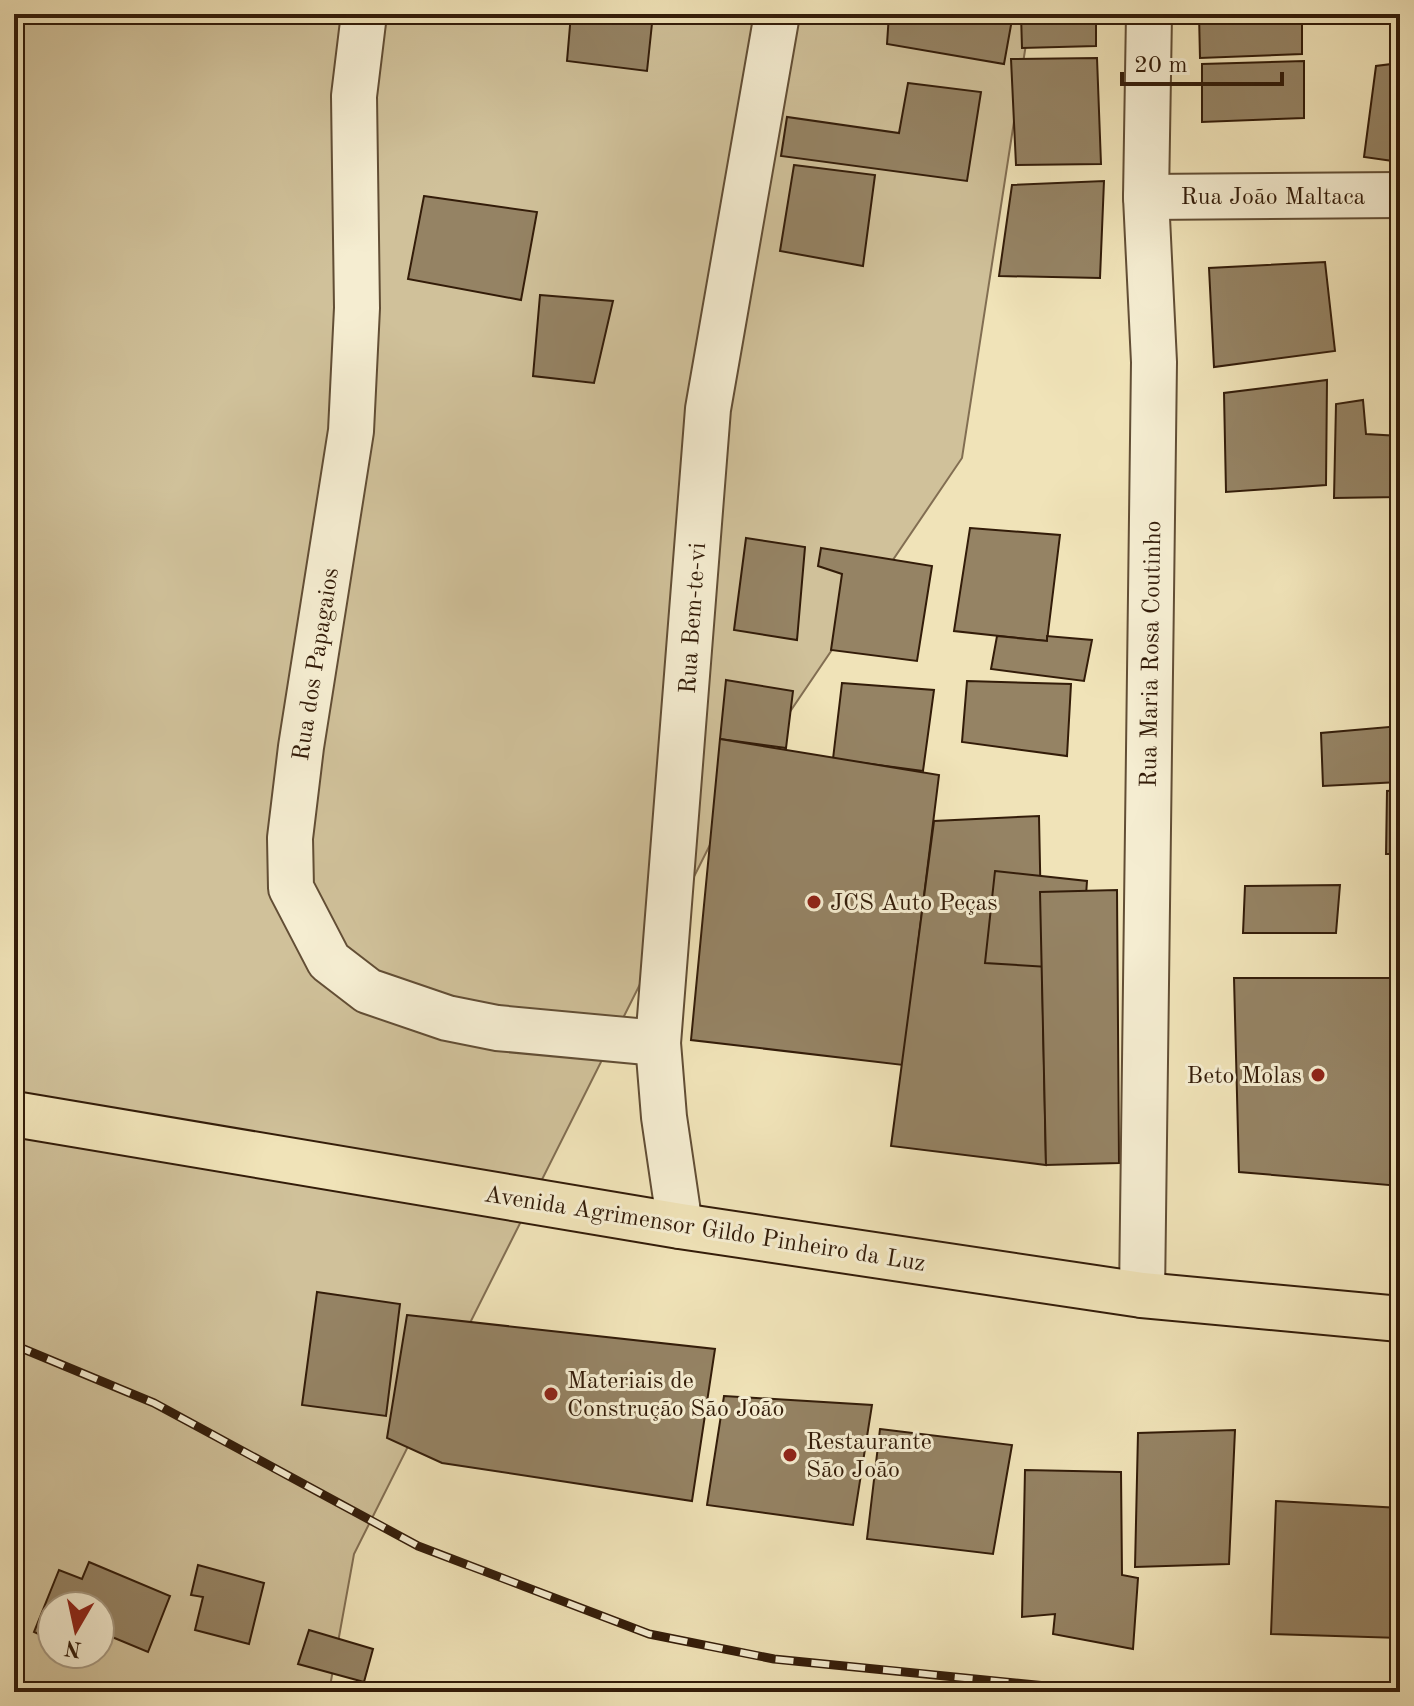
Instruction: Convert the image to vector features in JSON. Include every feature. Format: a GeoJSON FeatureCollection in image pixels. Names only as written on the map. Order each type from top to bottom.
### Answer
{"type":"FeatureCollection","features":[{"type":"Feature","properties":{"kind":"main road","name":"Avenida Agrimensor Gildo Pinheiro da Luz"},"geometry":{"type":"LineString","coordinates":[[14,1114],[680,1226],[1142,1295],[1400,1319]]}},
{"type":"Feature","properties":{"kind":"street","name":"Rua dos Papagaios"},"geometry":{"type":"LineString","coordinates":[[364,14],[354,96],[357,308],[351,431],[301,747],[290,838],[291,888],[329,961],[368,991],[447,1018],[497,1028],[658,1043]]}},
{"type":"Feature","properties":{"kind":"street","name":"Rua Bem-te-vi"},"geometry":{"type":"LineString","coordinates":[[680,1226],[664,1117],[658,1043],[708,409],[777,14]]}},
{"type":"Feature","properties":{"kind":"street","name":"Rua Maria Rosa Coutinho"},"geometry":{"type":"LineString","coordinates":[[1142,1295],[1154,362],[1146,197],[1149,14]]}},
{"type":"Feature","properties":{"kind":"street","name":"Rua João Maltaca"},"geometry":{"type":"LineString","coordinates":[[1146,197],[1400,195]]}},
{"type":"Feature","properties":{"kind":"shaded area"},"geometry":{"type":"Polygon","coordinates":[[[14,14],[1029,14],[962,458],[739,787],[354,1554],[329,1692],[14,1692],[14,14]]]}},
{"type":"Feature","properties":{"kind":"building"},"geometry":{"type":"Polygon","coordinates":[[[442,14],[535,14],[534,24],[442,14]]]}},
{"type":"Feature","properties":{"kind":"building"},"geometry":{"type":"Polygon","coordinates":[[[571,14],[653,14],[647,71],[567,61],[571,14]]]}},
{"type":"Feature","properties":{"kind":"building"},"geometry":{"type":"Polygon","coordinates":[[[889,14],[1013,14],[1004,64],[887,44],[889,14]]]}},
{"type":"Feature","properties":{"kind":"building"},"geometry":{"type":"Polygon","coordinates":[[[1021,14],[1096,14],[1096,46],[1022,48],[1021,14]]]}},
{"type":"Feature","properties":{"kind":"building"},"geometry":{"type":"Polygon","coordinates":[[[1199,14],[1302,14],[1302,54],[1200,58],[1199,14]]]}},
{"type":"Feature","properties":{"kind":"building"},"geometry":{"type":"Polygon","coordinates":[[[1319,14],[1400,14],[1400,17],[1319,19],[1319,14]]]}},
{"type":"Feature","properties":{"kind":"building"},"geometry":{"type":"Polygon","coordinates":[[[1097,58],[1101,164],[1016,165],[1011,59],[1097,58]]]}},
{"type":"Feature","properties":{"kind":"building"},"geometry":{"type":"Polygon","coordinates":[[[1304,61],[1304,118],[1202,122],[1202,64],[1304,61]]]}},
{"type":"Feature","properties":{"kind":"building"},"geometry":{"type":"Polygon","coordinates":[[[1400,63],[1400,162],[1364,157],[1376,66],[1400,63]]]}},
{"type":"Feature","properties":{"kind":"building"},"geometry":{"type":"Polygon","coordinates":[[[908,83],[981,92],[967,181],[781,156],[787,117],[899,133],[908,83]]]}},
{"type":"Feature","properties":{"kind":"building"},"geometry":{"type":"Polygon","coordinates":[[[794,165],[875,175],[863,266],[780,251],[794,165]]]}},
{"type":"Feature","properties":{"kind":"building"},"geometry":{"type":"Polygon","coordinates":[[[1104,181],[1100,278],[999,276],[1012,185],[1104,181]]]}},
{"type":"Feature","properties":{"kind":"building"},"geometry":{"type":"Polygon","coordinates":[[[424,196],[537,212],[521,300],[408,279],[424,196]]]}},
{"type":"Feature","properties":{"kind":"building"},"geometry":{"type":"Polygon","coordinates":[[[1325,262],[1335,351],[1214,367],[1209,268],[1325,262]]]}},
{"type":"Feature","properties":{"kind":"building"},"geometry":{"type":"Polygon","coordinates":[[[540,295],[613,301],[594,383],[533,376],[540,295]]]}},
{"type":"Feature","properties":{"kind":"building"},"geometry":{"type":"Polygon","coordinates":[[[1327,380],[1326,485],[1226,492],[1224,393],[1327,380]]]}},
{"type":"Feature","properties":{"kind":"building"},"geometry":{"type":"Polygon","coordinates":[[[1363,400],[1366,434],[1400,436],[1400,497],[1334,498],[1336,404],[1363,400]]]}},
{"type":"Feature","properties":{"kind":"building"},"geometry":{"type":"Polygon","coordinates":[[[970,528],[1060,535],[1047,641],[954,631],[970,528]]]}},
{"type":"Feature","properties":{"kind":"building"},"geometry":{"type":"Polygon","coordinates":[[[746,538],[805,547],[797,640],[734,630],[746,538]]]}},
{"type":"Feature","properties":{"kind":"building"},"geometry":{"type":"Polygon","coordinates":[[[821,548],[932,566],[917,661],[831,650],[842,574],[818,566],[821,548]]]}},
{"type":"Feature","properties":{"kind":"building"},"geometry":{"type":"Polygon","coordinates":[[[1400,614],[1400,689],[1397,689],[1400,614]]]}},
{"type":"Feature","properties":{"kind":"building"},"geometry":{"type":"Polygon","coordinates":[[[997,636],[1047,641],[1047,636],[1092,640],[1084,681],[991,669],[997,636]]]}},
{"type":"Feature","properties":{"kind":"building"},"geometry":{"type":"Polygon","coordinates":[[[726,680],[793,691],[786,748],[720,739],[726,680]]]}},
{"type":"Feature","properties":{"kind":"building"},"geometry":{"type":"Polygon","coordinates":[[[967,681],[1071,684],[1067,756],[962,742],[967,681]]]}},
{"type":"Feature","properties":{"kind":"building"},"geometry":{"type":"Polygon","coordinates":[[[842,683],[934,690],[923,771],[833,759],[842,683]]]}},
{"type":"Feature","properties":{"kind":"building"},"geometry":{"type":"Polygon","coordinates":[[[1400,726],[1399,782],[1323,786],[1321,733],[1400,726]]]}},
{"type":"Feature","properties":{"kind":"building","name":"JCS Auto Peças"},"geometry":{"type":"Polygon","coordinates":[[[720,739],[939,775],[903,1065],[691,1040],[720,739]]]}},
{"type":"Feature","properties":{"kind":"building"},"geometry":{"type":"Polygon","coordinates":[[[1400,790],[1400,854],[1386,854],[1387,791],[1400,790]]]}},
{"type":"Feature","properties":{"kind":"building"},"geometry":{"type":"Polygon","coordinates":[[[1039,816],[1046,1165],[891,1146],[934,821],[1039,816]]]}},
{"type":"Feature","properties":{"kind":"building"},"geometry":{"type":"Polygon","coordinates":[[[995,871],[1087,881],[1081,969],[985,963],[995,871]]]}},
{"type":"Feature","properties":{"kind":"building"},"geometry":{"type":"Polygon","coordinates":[[[1340,885],[1336,933],[1243,933],[1245,886],[1340,885]]]}},
{"type":"Feature","properties":{"kind":"building"},"geometry":{"type":"Polygon","coordinates":[[[1117,890],[1119,1163],[1046,1165],[1040,892],[1117,890]]]}},
{"type":"Feature","properties":{"kind":"building","name":"Beto Molas"},"geometry":{"type":"Polygon","coordinates":[[[1234,978],[1400,978],[1400,1186],[1239,1172],[1234,978]]]}},
{"type":"Feature","properties":{"kind":"building"},"geometry":{"type":"Polygon","coordinates":[[[317,1292],[400,1304],[386,1416],[302,1405],[317,1292]]]}},
{"type":"Feature","properties":{"kind":"building","name":"Materiais de Construção São João"},"geometry":{"type":"Polygon","coordinates":[[[407,1315],[715,1349],[692,1501],[442,1463],[387,1438],[407,1315]]]}},
{"type":"Feature","properties":{"kind":"building","name":"Restaurante São João"},"geometry":{"type":"Polygon","coordinates":[[[724,1396],[872,1405],[853,1525],[707,1505],[724,1396]]]}},
{"type":"Feature","properties":{"kind":"building"},"geometry":{"type":"Polygon","coordinates":[[[880,1429],[1012,1445],[993,1554],[867,1539],[880,1429]]]}},
{"type":"Feature","properties":{"kind":"building"},"geometry":{"type":"Polygon","coordinates":[[[1235,1430],[1229,1564],[1135,1567],[1138,1433],[1235,1430]]]}},
{"type":"Feature","properties":{"kind":"building"},"geometry":{"type":"Polygon","coordinates":[[[1025,1470],[1121,1472],[1122,1575],[1138,1578],[1133,1649],[1053,1634],[1055,1614],[1022,1617],[1025,1470]]]}},
{"type":"Feature","properties":{"kind":"building"},"geometry":{"type":"Polygon","coordinates":[[[1276,1501],[1400,1508],[1400,1638],[1271,1634],[1276,1501]]]}},
{"type":"Feature","properties":{"kind":"building"},"geometry":{"type":"Polygon","coordinates":[[[89,1562],[170,1596],[148,1652],[116,1639],[116,1590],[51,1590],[59,1570],[82,1579],[89,1562]]]}},
{"type":"Feature","properties":{"kind":"building"},"geometry":{"type":"Polygon","coordinates":[[[198,1565],[264,1583],[249,1644],[195,1630],[203,1597],[191,1595],[198,1565]]]}},
{"type":"Feature","properties":{"kind":"building"},"geometry":{"type":"Polygon","coordinates":[[[309,1630],[373,1649],[364,1682],[298,1664],[309,1630]]]}},
{"type":"Feature","properties":{"kind":"railway"},"geometry":{"type":"LineString","coordinates":[[14,1345],[154,1403],[418,1546],[649,1634],[774,1659],[1107,1692]]}},
{"type":"Feature","properties":{"kind":"place","name":"JCS Auto Peças"},"geometry":{"type":"Point","coordinates":[814,902]}},
{"type":"Feature","properties":{"kind":"place","name":"Beto Molas"},"geometry":{"type":"Point","coordinates":[1318,1075]}},
{"type":"Feature","properties":{"kind":"place","name":"Materiais de Construção São João"},"geometry":{"type":"Point","coordinates":[551,1394]}},
{"type":"Feature","properties":{"kind":"place","name":"Restaurante São João"},"geometry":{"type":"Point","coordinates":[790,1455]}}]}
